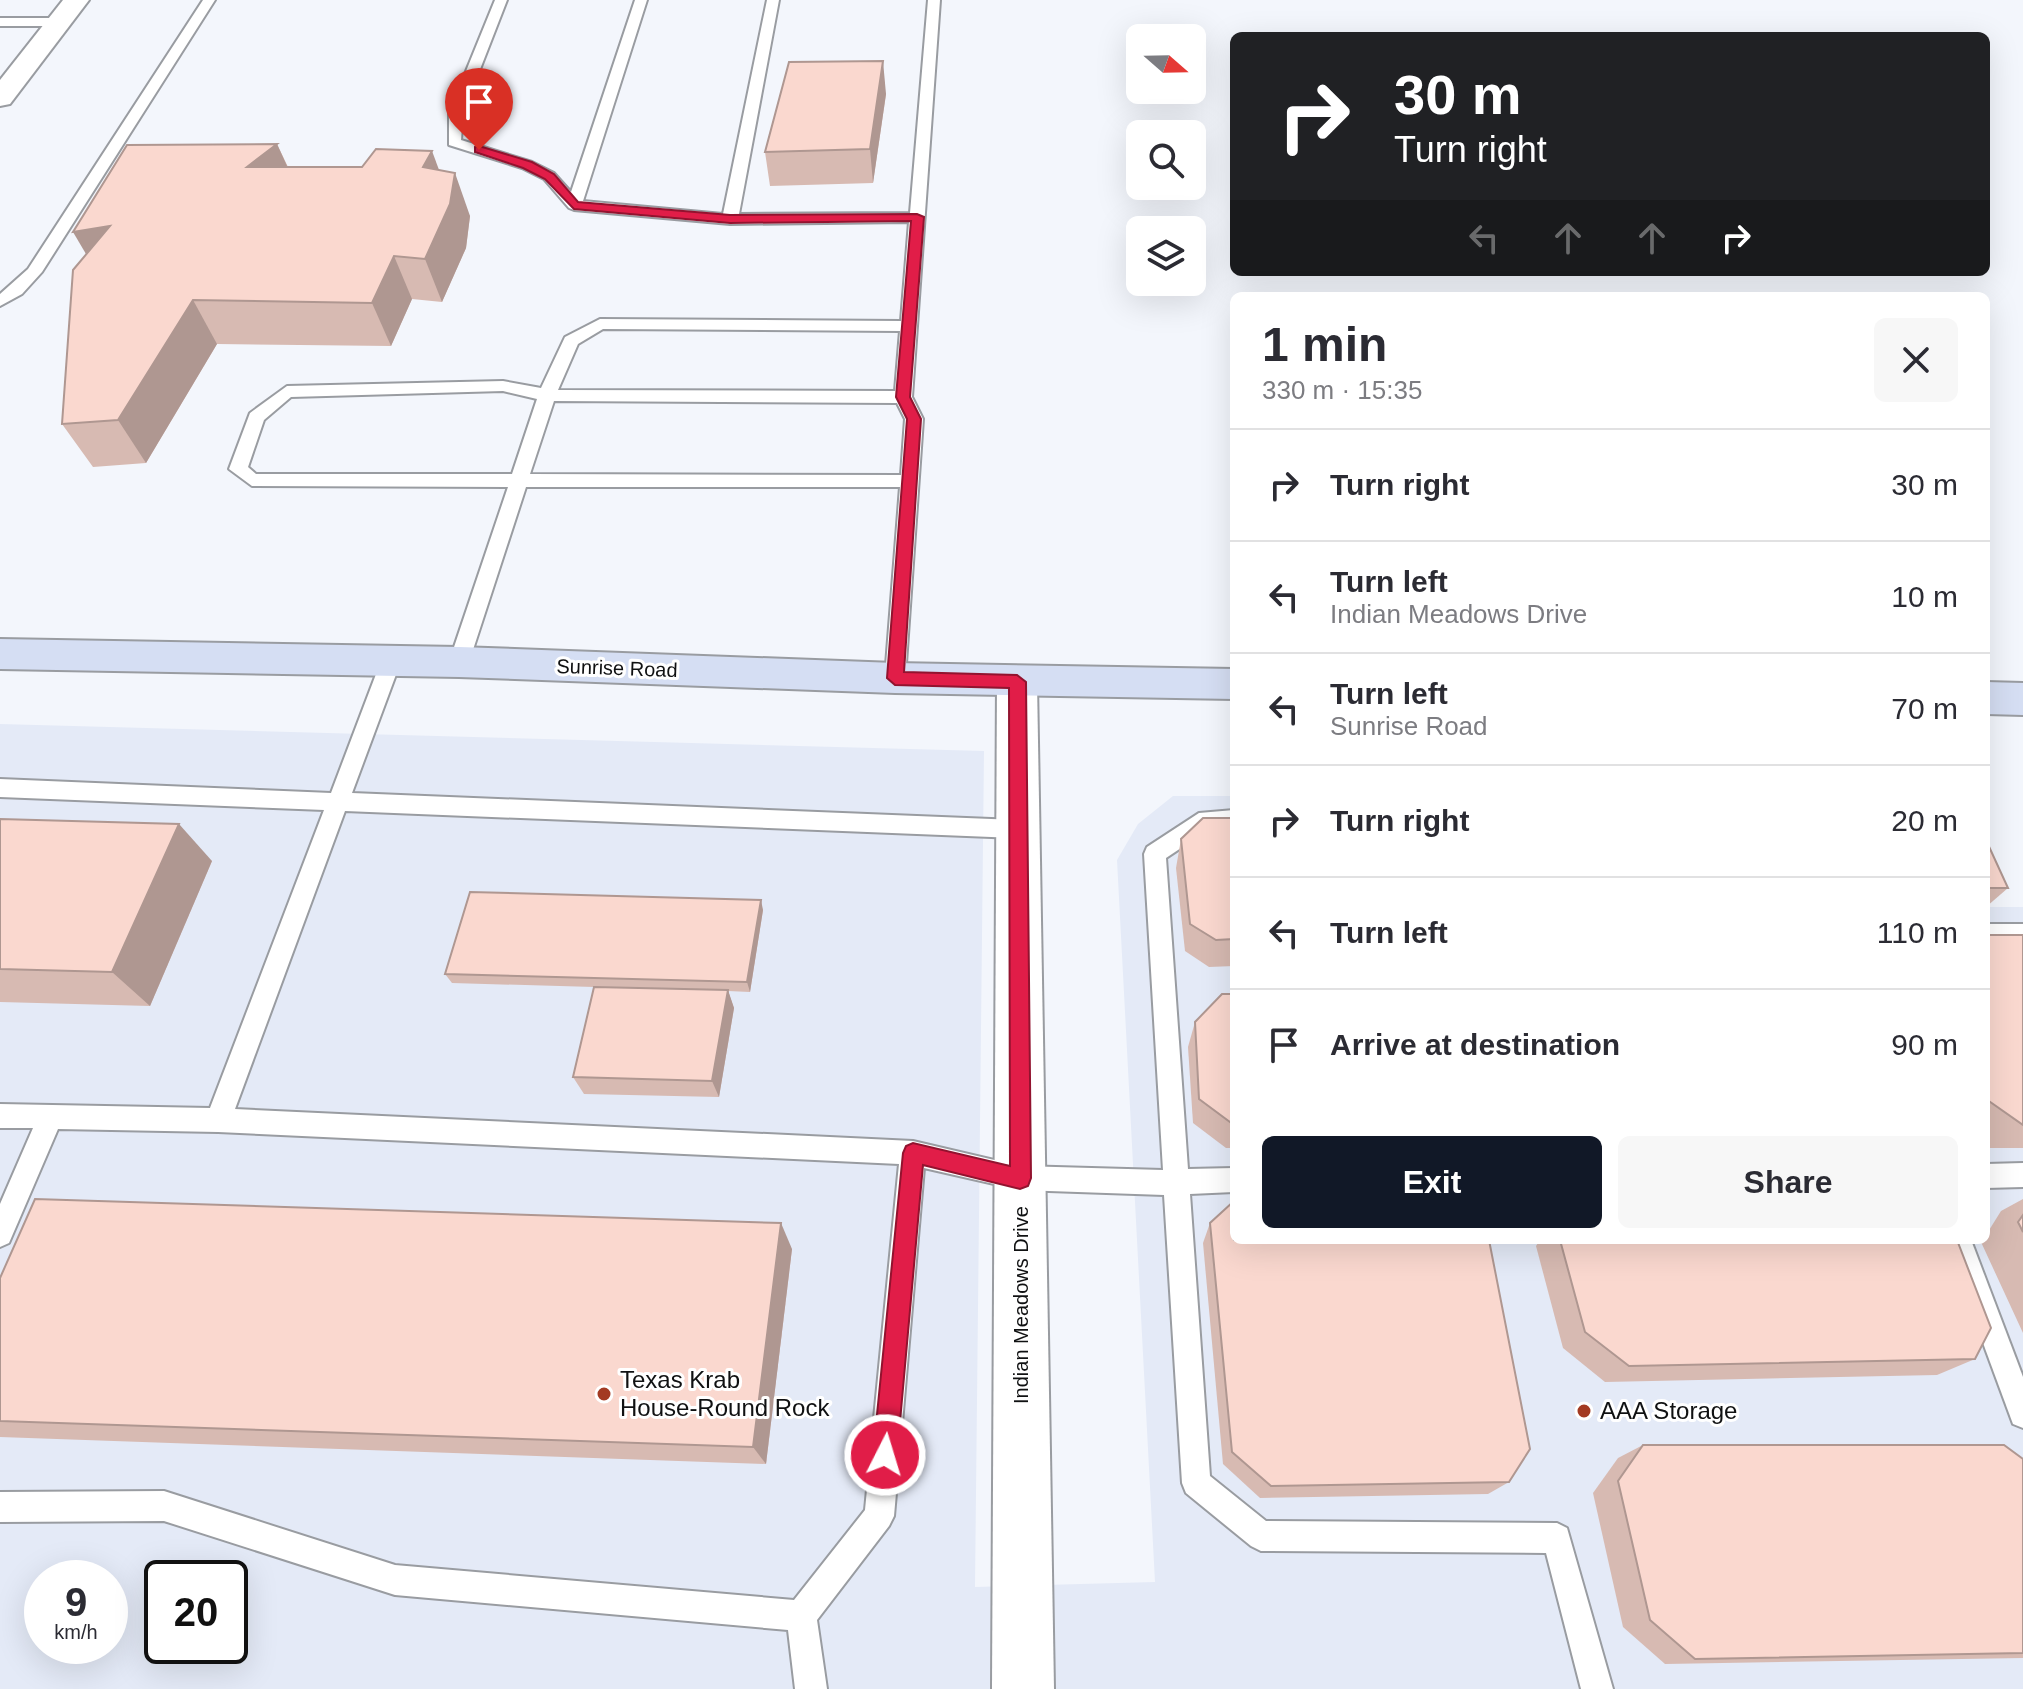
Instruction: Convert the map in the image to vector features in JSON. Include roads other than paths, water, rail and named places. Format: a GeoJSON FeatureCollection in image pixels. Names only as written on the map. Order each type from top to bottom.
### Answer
{"type":"FeatureCollection","features":[{"type":"Feature","properties":{"kind":"main road","name":"Sunrise Road"},"geometry":{"type":"LineString","coordinates":[[0,654],[459,662],[1017,682],[1230,684]]}},
{"type":"Feature","properties":{"kind":"main road"},"geometry":{"type":"LineString","coordinates":[[1990,698],[2023,699]]}},
{"type":"Feature","properties":{"kind":"street"},"geometry":{"type":"LineString","coordinates":[[0,98],[76,0]]}},
{"type":"Feature","properties":{"kind":"street","name":"Indian Meadows Drive"},"geometry":{"type":"LineString","coordinates":[[1017,682],[1023,1689]]}},
{"type":"Feature","properties":{"kind":"lane"},"geometry":{"type":"LineString","coordinates":[[0,301],[16,291],[34,272],[209,0]]}},
{"type":"Feature","properties":{"kind":"lane"},"geometry":{"type":"LineString","coordinates":[[501,0],[456,113],[454,142],[527,165],[549,176],[574,205],[730,219],[917,217]]}},
{"type":"Feature","properties":{"kind":"lane"},"geometry":{"type":"LineString","coordinates":[[574,205],[641,0]]}},
{"type":"Feature","properties":{"kind":"lane"},"geometry":{"type":"LineString","coordinates":[[730,219],[773,0]]}},
{"type":"Feature","properties":{"kind":"lane"},"geometry":{"type":"LineString","coordinates":[[895,678],[914,419],[903,397],[934,0]]}},
{"type":"Feature","properties":{"kind":"lane"},"geometry":{"type":"LineString","coordinates":[[0,22],[59,22]]}},
{"type":"Feature","properties":{"kind":"lane"},"geometry":{"type":"LineString","coordinates":[[459,662],[547,395],[571,341],[600,324],[909,326]]}},
{"type":"Feature","properties":{"kind":"lane"},"geometry":{"type":"LineString","coordinates":[[903,397],[547,395],[503,386],[287,392],[256,417],[238,469],[252,480],[911,481]]}},
{"type":"Feature","properties":{"kind":"lane"},"geometry":{"type":"LineString","coordinates":[[218,1120],[391,661]]}},
{"type":"Feature","properties":{"kind":"lane"},"geometry":{"type":"LineString","coordinates":[[0,788],[1016,829]]}},
{"type":"Feature","properties":{"kind":"lane"},"geometry":{"type":"LineString","coordinates":[[1230,819],[1207,819],[1155,854],[1196,1483],[1261,1536],[1557,1538],[1597,1689]]}},
{"type":"Feature","properties":{"kind":"lane"},"geometry":{"type":"LineString","coordinates":[[1990,934],[2023,934]]}},
{"type":"Feature","properties":{"kind":"lane"},"geometry":{"type":"LineString","coordinates":[[0,1116],[218,1120],[913,1153],[1020,1178],[1230,1180]]}},
{"type":"Feature","properties":{"kind":"lane"},"geometry":{"type":"LineString","coordinates":[[0,1234],[51,1117]]}},
{"type":"Feature","properties":{"kind":"lane"},"geometry":{"type":"LineString","coordinates":[[811,1689],[801,1616],[879,1516],[913,1153]]}},
{"type":"Feature","properties":{"kind":"lane"},"geometry":{"type":"LineString","coordinates":[[1990,1176],[2023,1175]]}},
{"type":"Feature","properties":{"kind":"lane"},"geometry":{"type":"LineString","coordinates":[[1959,1244],[2023,1414]]}},
{"type":"Feature","properties":{"kind":"lane"},"geometry":{"type":"LineString","coordinates":[[0,1507],[164,1506],[395,1580],[801,1616]]}},
{"type":"Feature","properties":{"kind":"place","name":"Texas Krab House-Round Rock"},"geometry":{"type":"Point","coordinates":[604,1394]}},
{"type":"Feature","properties":{"kind":"place","name":"AAA Storage"},"geometry":{"type":"Point","coordinates":[1584,1411]}}]}
